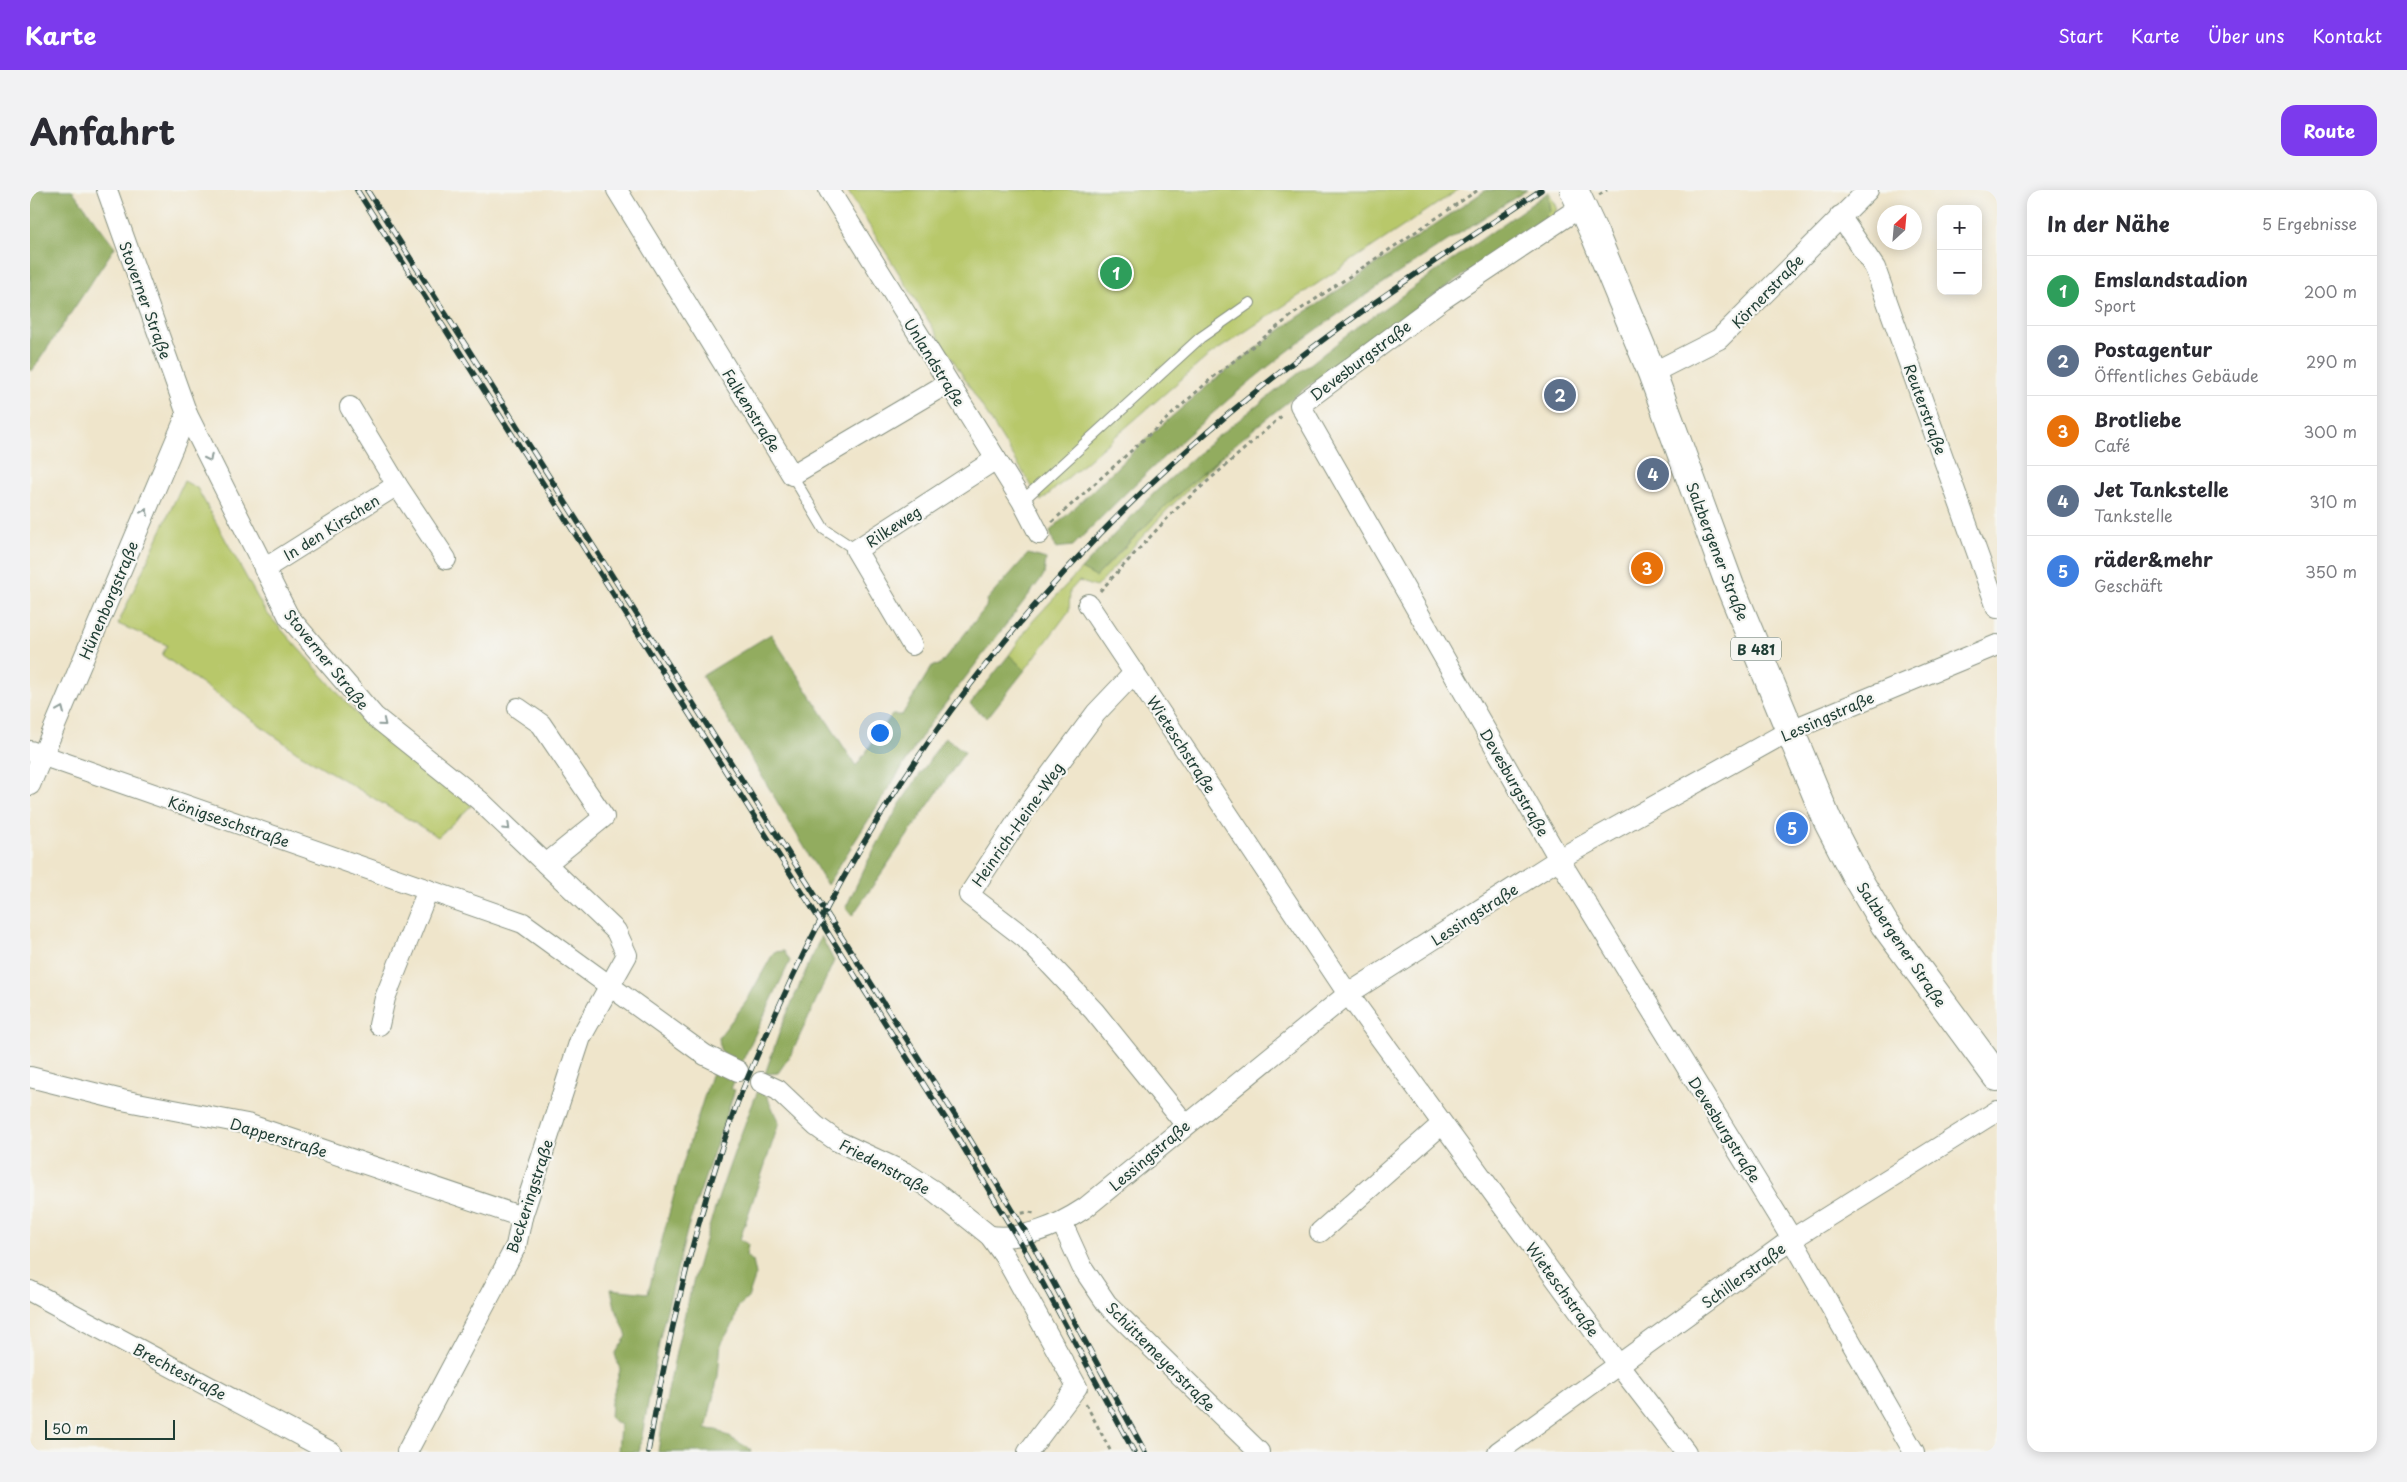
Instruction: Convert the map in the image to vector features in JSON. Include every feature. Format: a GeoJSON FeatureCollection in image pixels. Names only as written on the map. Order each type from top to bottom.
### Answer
{"type":"FeatureCollection","features":[{"type":"Feature","properties":{"kind":"main road","name":"Salzbergener Straße"},"geometry":{"type":"LineString","coordinates":[[1578,198],[1652,373],[1727,577],[1828,822],[1885,926],[1997,1077]]}},
{"type":"Feature","properties":{"kind":"street","name":"Stoverner Straße"},"geometry":{"type":"LineString","coordinates":[[106,190],[187,414],[289,617],[374,716],[479,800],[616,931],[627,955],[610,987]]}},
{"type":"Feature","properties":{"kind":"street","name":"Falkenstraße"},"geometry":{"type":"LineString","coordinates":[[617,190],[792,475]]}},
{"type":"Feature","properties":{"kind":"street","name":"Unlandstraße"},"geometry":{"type":"LineString","coordinates":[[829,190],[1022,501],[1039,534]]}},
{"type":"Feature","properties":{"kind":"street","name":"Körnerstraße"},"geometry":{"type":"LineString","coordinates":[[1652,373],[1720,339],[1840,216],[1868,190]]}},
{"type":"Feature","properties":{"kind":"street","name":"Devesburgstraße"},"geometry":{"type":"LineString","coordinates":[[1578,198],[1300,405],[1559,859],[1792,1239],[1914,1452]]}},
{"type":"Feature","properties":{"kind":"street","name":"Reuterstraße"},"geometry":{"type":"LineString","coordinates":[[1840,216],[1875,268],[1997,608]]}},
{"type":"Feature","properties":{"kind":"street"},"geometry":{"type":"LineString","coordinates":[[792,475],[948,383]]}},
{"type":"Feature","properties":{"kind":"street"},"geometry":{"type":"LineString","coordinates":[[350,407],[397,485],[446,560]]}},
{"type":"Feature","properties":{"kind":"street","name":"Hünenborgstraße"},"geometry":{"type":"LineString","coordinates":[[30,785],[36,753],[187,414]]}},
{"type":"Feature","properties":{"kind":"street","name":"Rilkeweg"},"geometry":{"type":"LineString","coordinates":[[912,645],[856,550],[996,459]]}},
{"type":"Feature","properties":{"kind":"street","name":"In den Kirschen"},"geometry":{"type":"LineString","coordinates":[[264,568],[397,485]]}},
{"type":"Feature","properties":{"kind":"street","name":"Wieteschstraße"},"geometry":{"type":"LineString","coordinates":[[1088,604],[1348,994],[1618,1364],[1686,1452]]}},
{"type":"Feature","properties":{"kind":"street","name":"Lessingstraße"},"geometry":{"type":"LineString","coordinates":[[990,1236],[1017,1236],[1062,1223],[1085,1208],[1348,994],[1559,859],[1789,731],[1997,645]]}},
{"type":"Feature","properties":{"kind":"street","name":"Heinrich-Heine-Weg"},"geometry":{"type":"LineString","coordinates":[[1135,672],[1090,720],[1030,802],[969,895],[1025,938],[1094,1010],[1186,1125]]}},
{"type":"Feature","properties":{"kind":"street"},"geometry":{"type":"LineString","coordinates":[[518,708],[541,724],[604,817],[546,864]]}},
{"type":"Feature","properties":{"kind":"street","name":"Königseschstraße"},"geometry":{"type":"LineString","coordinates":[[36,753],[522,923],[610,987]]}},
{"type":"Feature","properties":{"kind":"street"},"geometry":{"type":"LineString","coordinates":[[379,1025],[385,998],[428,890]]}},
{"type":"Feature","properties":{"kind":"street"},"geometry":{"type":"LineString","coordinates":[[610,987],[705,1055],[738,1071]]}},
{"type":"Feature","properties":{"kind":"street","name":"Beckeringstraße"},"geometry":{"type":"LineString","coordinates":[[407,1452],[516,1246],[522,1217],[581,1037],[610,987]]}},
{"type":"Feature","properties":{"kind":"street","name":"Dapperstraße"},"geometry":{"type":"LineString","coordinates":[[30,1077],[122,1100],[246,1124],[522,1217]]}},
{"type":"Feature","properties":{"kind":"street","name":"Friedenstraße"},"geometry":{"type":"LineString","coordinates":[[761,1082],[778,1090],[816,1126],[837,1141],[906,1173],[934,1191],[990,1236],[1005,1257],[1077,1387]]}},
{"type":"Feature","properties":{"kind":"street","name":"Schillerstraße"},"geometry":{"type":"LineString","coordinates":[[1498,1452],[1792,1239],[1997,1111]]}},
{"type":"Feature","properties":{"kind":"street"},"geometry":{"type":"LineString","coordinates":[[1320,1232],[1442,1124]]}},
{"type":"Feature","properties":{"kind":"street","name":"Schüttemeyerstraße"},"geometry":{"type":"LineString","coordinates":[[1062,1223],[1082,1267],[1107,1304],[1259,1452]]}},
{"type":"Feature","properties":{"kind":"street","name":"Brechtestraße"},"geometry":{"type":"LineString","coordinates":[[30,1291],[331,1452]]}},
{"type":"Feature","properties":{"kind":"street"},"geometry":{"type":"LineString","coordinates":[[1028,1452],[1077,1387]]}},
{"type":"Feature","properties":{"kind":"lane"},"geometry":{"type":"LineString","coordinates":[[1022,501],[1200,338],[1250,303]]}},
{"type":"Feature","properties":{"kind":"lane"},"geometry":{"type":"LineString","coordinates":[[792,475],[824,529],[856,550]]}},
{"type":"Feature","properties":{"kind":"path"},"geometry":{"type":"LineString","coordinates":[[1039,534],[1110,468],[1242,355],[1295,313],[1478,190]]}},
{"type":"Feature","properties":{"kind":"path"},"geometry":{"type":"LineString","coordinates":[[1088,604],[1175,510],[1285,413],[1300,405]]}},
{"type":"Feature","properties":{"kind":"path"},"geometry":{"type":"LineString","coordinates":[[1077,1387],[1111,1452]]}},
{"type":"Feature","properties":{"kind":"green space"},"geometry":{"type":"Polygon","coordinates":[[[30,190],[72,190],[115,247],[32,371],[30,369],[30,190]]]}},
{"type":"Feature","properties":{"kind":"green space"},"geometry":{"type":"Polygon","coordinates":[[[847,190],[1458,190],[1207,357],[1041,501],[847,190]]]}},
{"type":"Feature","properties":{"kind":"green space"},"geometry":{"type":"Polygon","coordinates":[[[1486,190],[1527,190],[1387,280],[1286,353],[1183,439],[1116,502],[1073,546],[1055,548],[1050,531],[1155,431],[1212,382],[1291,322],[1486,190]]]}},
{"type":"Feature","properties":{"kind":"green space"},"geometry":{"type":"Polygon","coordinates":[[[1549,192],[1557,209],[1554,215],[1545,221],[1546,215],[1550,211],[1547,193],[1549,192]]]}},
{"type":"Feature","properties":{"kind":"green space"},"geometry":{"type":"Polygon","coordinates":[[[1547,193],[1550,211],[1546,215],[1545,221],[1367,342],[1309,385],[1198,476],[1146,525],[1096,577],[1081,569],[1153,494],[1212,441],[1359,326],[1547,193]]]}},
{"type":"Feature","properties":{"kind":"green space"},"geometry":{"type":"Polygon","coordinates":[[[1231,448],[1167,510],[1096,587],[1079,581],[1070,591],[1069,611],[1025,670],[1009,655],[1032,622],[1081,569],[1096,577],[1165,506],[1231,448]]]}},
{"type":"Feature","properties":{"kind":"green space"},"geometry":{"type":"Polygon","coordinates":[[[184,481],[197,488],[265,611],[363,721],[472,805],[438,837],[297,752],[162,655],[167,645],[118,624],[184,481]]]}},
{"type":"Feature","properties":{"kind":"green space"},"geometry":{"type":"Polygon","coordinates":[[[1028,554],[1046,559],[1044,575],[929,725],[827,885],[702,676],[771,634],[856,766],[892,715],[902,715],[932,666],[940,665],[986,607],[987,600],[1028,554]]]}},
{"type":"Feature","properties":{"kind":"green space"},"geometry":{"type":"Polygon","coordinates":[[[1009,655],[1025,670],[987,718],[970,704],[1009,655]]]}},
{"type":"Feature","properties":{"kind":"green space"},"geometry":{"type":"Polygon","coordinates":[[[945,737],[965,752],[852,916],[846,907],[868,861],[900,804],[945,737]]]}},
{"type":"Feature","properties":{"kind":"green space"},"geometry":{"type":"Polygon","coordinates":[[[821,936],[834,961],[792,1053],[778,1073],[765,1074],[782,1025],[821,936]]]}},
{"type":"Feature","properties":{"kind":"green space"},"geometry":{"type":"Polygon","coordinates":[[[784,951],[790,961],[741,1064],[726,1057],[720,1049],[719,1037],[746,1002],[774,952],[784,951]]]}},
{"type":"Feature","properties":{"kind":"green space"},"geometry":{"type":"Polygon","coordinates":[[[718,1070],[736,1077],[731,1089],[735,1090],[688,1227],[661,1333],[639,1452],[618,1452],[620,1425],[610,1418],[611,1402],[620,1370],[615,1354],[627,1336],[615,1307],[611,1289],[648,1293],[679,1176],[711,1075],[718,1070]]]}},
{"type":"Feature","properties":{"kind":"green space"},"geometry":{"type":"Polygon","coordinates":[[[759,1088],[767,1096],[779,1123],[740,1239],[748,1244],[746,1256],[753,1261],[756,1275],[748,1298],[738,1307],[734,1323],[721,1343],[718,1376],[706,1429],[717,1430],[752,1450],[751,1452],[658,1452],[675,1359],[697,1267],[726,1177],[759,1088]]]}},
{"type":"Feature","properties":{"kind":"railway"},"geometry":{"type":"LineString","coordinates":[[357,190],[956,1135],[1027,1254],[1134,1452]]}},
{"type":"Feature","properties":{"kind":"railway"},"geometry":{"type":"LineString","coordinates":[[367,190],[965,1131],[1027,1234],[1145,1452]]}},
{"type":"Feature","properties":{"kind":"railway"},"geometry":{"type":"LineString","coordinates":[[648,1452],[664,1365],[695,1236],[707,1193],[744,1085],[814,934],[856,857],[901,782],[951,711],[1004,642],[1061,576],[1121,512],[1185,452],[1269,381],[1313,347],[1403,282],[1541,190]]}},
{"type":"Feature","properties":{"kind":"place","name":"Emslandstadion"},"geometry":{"type":"Point","coordinates":[1116,273]}},
{"type":"Feature","properties":{"kind":"place","name":"Postagentur"},"geometry":{"type":"Point","coordinates":[1560,395]}},
{"type":"Feature","properties":{"kind":"place","name":"Jet Tankstelle"},"geometry":{"type":"Point","coordinates":[1653,474]}},
{"type":"Feature","properties":{"kind":"place","name":"Brotliebe"},"geometry":{"type":"Point","coordinates":[1647,568]}},
{"type":"Feature","properties":{"kind":"place","name":"räder&mehr"},"geometry":{"type":"Point","coordinates":[1792,828]}}]}
